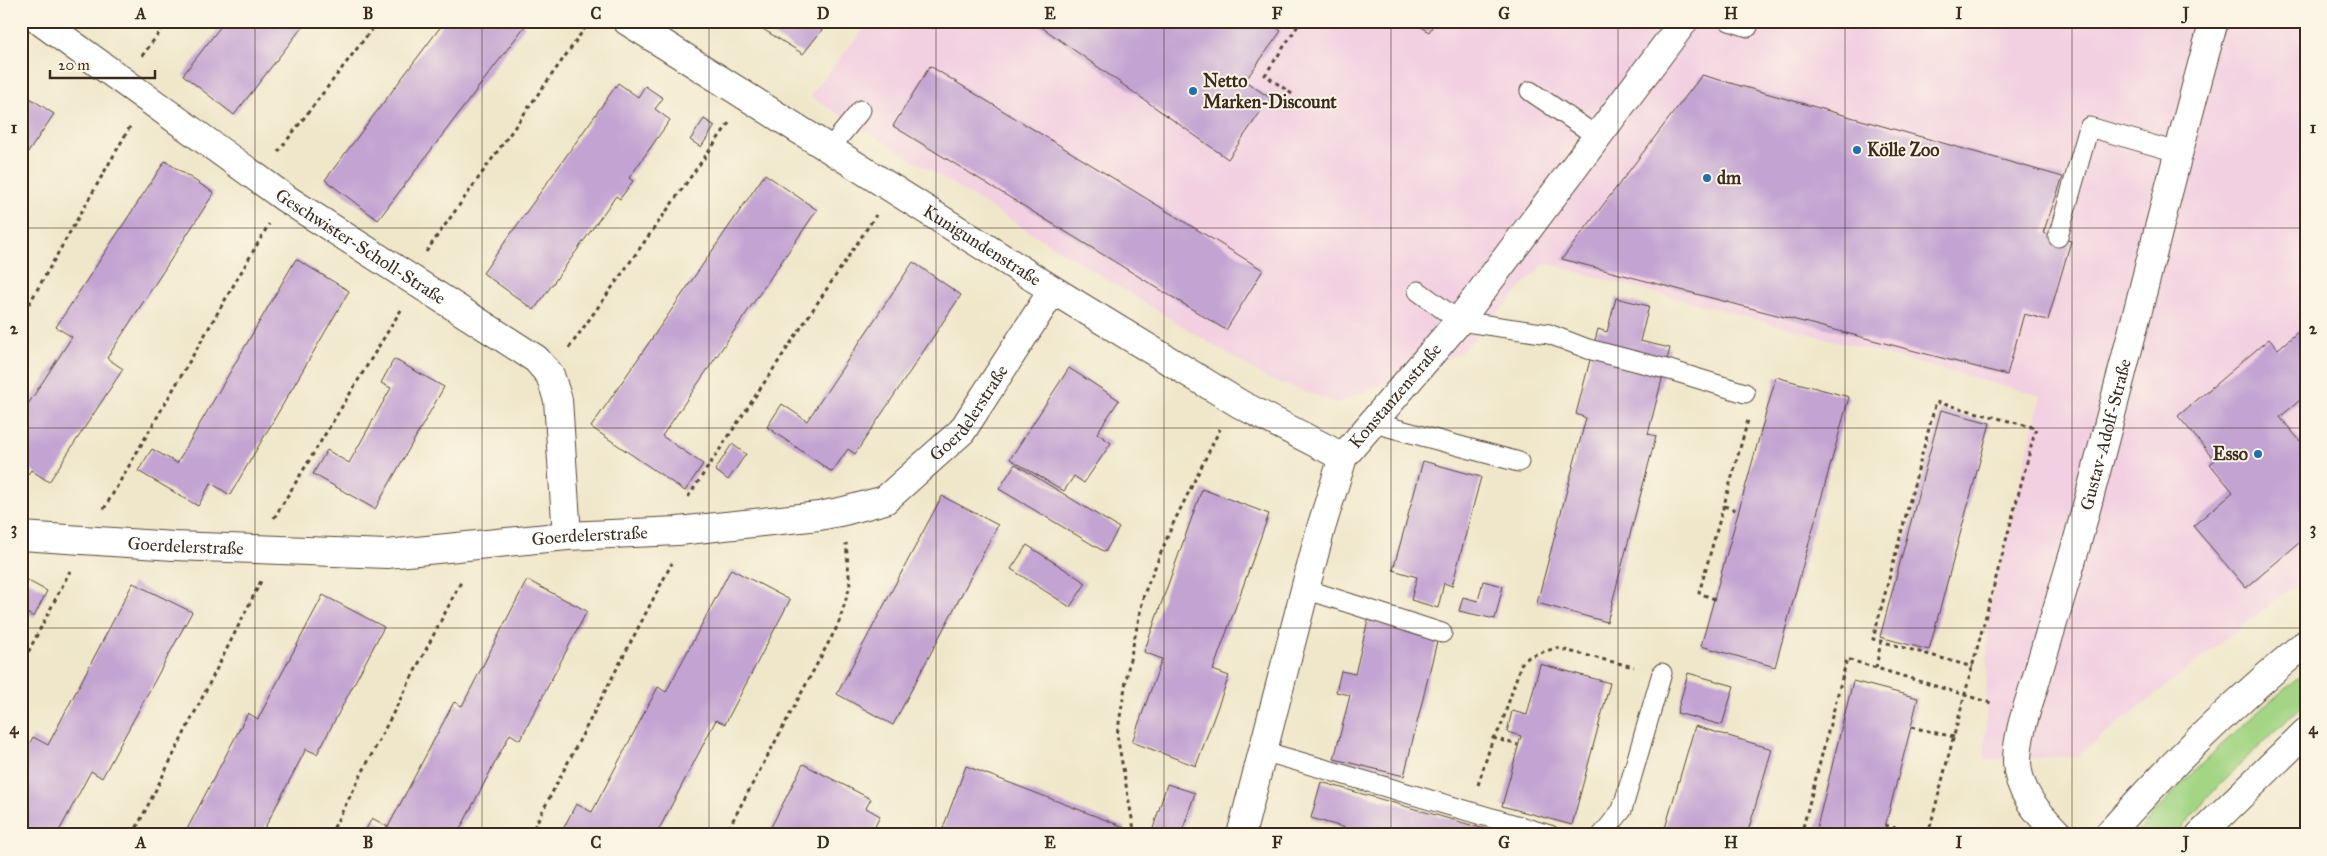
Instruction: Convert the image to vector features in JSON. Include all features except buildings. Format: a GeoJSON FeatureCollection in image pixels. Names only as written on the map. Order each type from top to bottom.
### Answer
{"type":"FeatureCollection","features":[{"type":"Feature","properties":{"kind":"street","name":"Geschwister-Scholl-Straße"},"geometry":{"type":"LineString","coordinates":[[40,21],[146,100],[285,198],[536,359],[550,375],[558,400],[567,536]]}},
{"type":"Feature","properties":{"kind":"street","name":"Kunigundenstraße"},"geometry":{"type":"LineString","coordinates":[[627,21],[1053,290],[1234,400],[1343,457]]}},
{"type":"Feature","properties":{"kind":"street","name":"Konstanzenstraße"},"geometry":{"type":"LineString","coordinates":[[1241,835],[1321,528],[1343,457],[1460,320],[1684,21]]}},
{"type":"Feature","properties":{"kind":"street","name":"Gustav-Adolf-Straße"},"geometry":{"type":"LineString","coordinates":[[2058,835],[2028,799],[2018,778],[2018,746],[2078,537],[2153,254],[2177,152],[2214,21]]}},
{"type":"Feature","properties":{"kind":"street","name":"Goerdelerstraße"},"geometry":{"type":"LineString","coordinates":[[21,536],[387,554],[567,536],[678,531],[820,516],[844,511],[885,500],[962,431],[1053,290]]}},
{"type":"Feature","properties":{"kind":"street"},"geometry":{"type":"LineString","coordinates":[[2108,835],[2217,721],[2306,643]]}},
{"type":"Feature","properties":{"kind":"street"},"geometry":{"type":"LineString","coordinates":[[2200,835],[2306,732]]}},
{"type":"Feature","properties":{"kind":"lane"},"geometry":{"type":"LineString","coordinates":[[1729,21],[1748,27]]}},
{"type":"Feature","properties":{"kind":"lane"},"geometry":{"type":"LineString","coordinates":[[1530,91],[1598,137]]}},
{"type":"Feature","properties":{"kind":"lane"},"geometry":{"type":"LineString","coordinates":[[830,148],[861,110]]}},
{"type":"Feature","properties":{"kind":"lane"},"geometry":{"type":"LineString","coordinates":[[2058,237],[2088,127],[2177,152]]}},
{"type":"Feature","properties":{"kind":"lane"},"geometry":{"type":"LineString","coordinates":[[1418,291],[1460,320],[1549,334],[1588,348],[1745,393]]}},
{"type":"Feature","properties":{"kind":"lane"},"geometry":{"type":"LineString","coordinates":[[1374,423],[1519,462]]}},
{"type":"Feature","properties":{"kind":"lane"},"geometry":{"type":"LineString","coordinates":[[1306,589],[1442,633]]}},
{"type":"Feature","properties":{"kind":"lane"},"geometry":{"type":"LineString","coordinates":[[1602,835],[1622,810],[1662,673]]}},
{"type":"Feature","properties":{"kind":"lane"},"geometry":{"type":"LineString","coordinates":[[1263,751],[1550,835]]}},
{"type":"Feature","properties":{"kind":"path"},"geometry":{"type":"LineString","coordinates":[[123,82],[168,21]]}},
{"type":"Feature","properties":{"kind":"path"},"geometry":{"type":"LineString","coordinates":[[258,179],[378,21]]}},
{"type":"Feature","properties":{"kind":"path"},"geometry":{"type":"LineString","coordinates":[[133,835],[276,550],[273,520],[413,280],[590,21]]}},
{"type":"Feature","properties":{"kind":"path"},"geometry":{"type":"LineString","coordinates":[[1292,94],[1265,75],[1301,21]]}},
{"type":"Feature","properties":{"kind":"path"},"geometry":{"type":"LineString","coordinates":[[550,375],[748,96]]}},
{"type":"Feature","properties":{"kind":"path"},"geometry":{"type":"LineString","coordinates":[[21,318],[146,100]]}},
{"type":"Feature","properties":{"kind":"path"},"geometry":{"type":"LineString","coordinates":[[530,835],[674,560],[682,504],[894,188]]}},
{"type":"Feature","properties":{"kind":"path"},"geometry":{"type":"LineString","coordinates":[[21,666],[86,540],[285,198]]}},
{"type":"Feature","properties":{"kind":"path"},"geometry":{"type":"LineString","coordinates":[[1715,598],[1699,593],[1750,413],[1745,393]]}},
{"type":"Feature","properties":{"kind":"path"},"geometry":{"type":"LineString","coordinates":[[1135,835],[1117,735],[1128,669],[1144,594],[1172,526],[1234,400]]}},
{"type":"Feature","properties":{"kind":"path"},"geometry":{"type":"LineString","coordinates":[[1928,835],[1966,694],[2036,428],[1936,402],[1873,638],[1973,667]]}},
{"type":"Feature","properties":{"kind":"path"},"geometry":{"type":"LineString","coordinates":[[1724,506],[1739,511]]}},
{"type":"Feature","properties":{"kind":"path"},"geometry":{"type":"LineString","coordinates":[[726,835],[838,625],[850,586],[844,511]]}},
{"type":"Feature","properties":{"kind":"path"},"geometry":{"type":"LineString","coordinates":[[330,835],[479,545]]}},
{"type":"Feature","properties":{"kind":"path"},"geometry":{"type":"LineString","coordinates":[[1876,668],[1881,641]]}},
{"type":"Feature","properties":{"kind":"path"},"geometry":{"type":"LineString","coordinates":[[1470,811],[1492,738],[1500,729],[1521,664],[1530,656],[1556,648],[1662,673]]}},
{"type":"Feature","properties":{"kind":"path"},"geometry":{"type":"LineString","coordinates":[[1801,835],[1847,659],[1966,694],[2026,715]]}},
{"type":"Feature","properties":{"kind":"path"},"geometry":{"type":"LineString","coordinates":[[1911,727],[1954,737]]}},
{"type":"Feature","properties":{"kind":"path"},"geometry":{"type":"LineString","coordinates":[[1492,738],[1518,746]]}},
{"type":"Feature","properties":{"kind":"path"},"geometry":{"type":"LineString","coordinates":[[1885,825],[1919,835]]}},
{"type":"Feature","properties":{"kind":"shaded area"},"geometry":{"type":"Polygon","coordinates":[[[870,21],[2306,21],[2306,576],[2077,756],[1985,760],[1988,616],[2041,396],[1545,263],[1460,353],[1337,403],[1268,379],[810,96],[870,21]]]}},
{"type":"Feature","properties":{"kind":"green space"},"geometry":{"type":"Polygon","coordinates":[[[2306,672],[2306,702],[2221,783],[2175,835],[2135,835],[2217,749],[2306,672]]]}},
{"type":"Feature","properties":{"kind":"place","name":"Netto Marken-Discount"},"geometry":{"type":"Point","coordinates":[1193,91]}},
{"type":"Feature","properties":{"kind":"place","name":"Kölle Zoo"},"geometry":{"type":"Point","coordinates":[1857,150]}},
{"type":"Feature","properties":{"kind":"place","name":"dm"},"geometry":{"type":"Point","coordinates":[1707,178]}},
{"type":"Feature","properties":{"kind":"place","name":"Esso"},"geometry":{"type":"Point","coordinates":[2258,454]}}]}
